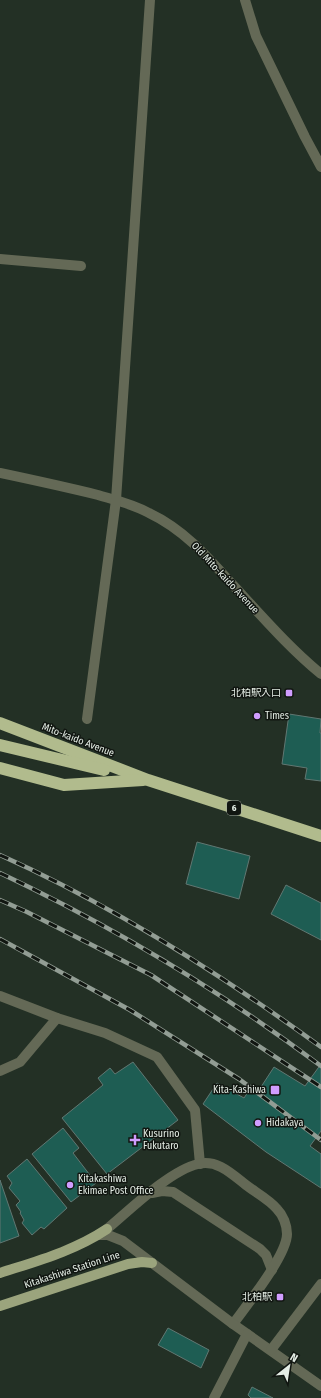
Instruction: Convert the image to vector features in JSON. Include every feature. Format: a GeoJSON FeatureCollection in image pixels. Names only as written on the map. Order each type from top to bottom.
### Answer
{"type":"FeatureCollection","features":[{"type":"Feature","properties":{"kind":"highway","name":"Mito-kaido Avenue"},"geometry":{"type":"LineString","coordinates":[[0,723],[148,780],[321,836]]}},
{"type":"Feature","properties":{"kind":"highway","name":"Mito-kaido Avenue"},"geometry":{"type":"LineString","coordinates":[[0,745],[148,780]]}},
{"type":"Feature","properties":{"kind":"highway"},"geometry":{"type":"LineString","coordinates":[[0,768],[64,785],[148,780]]}},
{"type":"Feature","properties":{"kind":"main road","name":"Kitakashiwa Station Line"},"geometry":{"type":"LineString","coordinates":[[0,1273],[59,1254],[107,1229]]}},
{"type":"Feature","properties":{"kind":"main road","name":"Kitakashiwa Station Line"},"geometry":{"type":"LineString","coordinates":[[0,1306],[128,1264],[142,1262],[152,1263]]}},
{"type":"Feature","properties":{"kind":"street"},"geometry":{"type":"LineString","coordinates":[[87,719],[116,500],[150,0]]}},
{"type":"Feature","properties":{"kind":"street"},"geometry":{"type":"LineString","coordinates":[[245,0],[256,36],[321,167]]}},
{"type":"Feature","properties":{"kind":"street"},"geometry":{"type":"LineString","coordinates":[[0,259],[80,266]]}},
{"type":"Feature","properties":{"kind":"street","name":"Old Mito-kaido Avenue"},"geometry":{"type":"LineString","coordinates":[[0,474],[71,488],[116,500],[150,513],[168,524],[188,538],[203,552],[272,627],[321,674]]}},
{"type":"Feature","properties":{"kind":"street"},"geometry":{"type":"LineString","coordinates":[[0,996],[57,1018],[105,1033],[157,1057],[195,1110],[200,1164]]}},
{"type":"Feature","properties":{"kind":"street"},"geometry":{"type":"LineString","coordinates":[[0,1071],[20,1062],[57,1018]]}},
{"type":"Feature","properties":{"kind":"street"},"geometry":{"type":"LineString","coordinates":[[107,1229],[150,1194],[183,1170],[200,1164],[213,1164],[221,1167],[278,1209],[286,1223],[287,1234],[283,1249],[272,1270],[233,1324]]}},
{"type":"Feature","properties":{"kind":"street"},"geometry":{"type":"LineString","coordinates":[[150,1194],[162,1191],[173,1192],[187,1200],[260,1249],[266,1255],[272,1270]]}},
{"type":"Feature","properties":{"kind":"street"},"geometry":{"type":"LineString","coordinates":[[98,1235],[115,1237],[233,1324],[321,1386]]}},
{"type":"Feature","properties":{"kind":"street"},"geometry":{"type":"LineString","coordinates":[[271,1350],[321,1284]]}},
{"type":"Feature","properties":{"kind":"street"},"geometry":{"type":"LineString","coordinates":[[214,1398],[247,1334]]}},
{"type":"Feature","properties":{"kind":"building"},"geometry":{"type":"Polygon","coordinates":[[[289,714],[321,719],[321,781],[305,779],[307,768],[282,764],[289,714]]]}},
{"type":"Feature","properties":{"kind":"building"},"geometry":{"type":"Polygon","coordinates":[[[197,842],[250,856],[239,899],[186,884],[197,842]]]}},
{"type":"Feature","properties":{"kind":"building"},"geometry":{"type":"Polygon","coordinates":[[[286,885],[321,903],[321,940],[271,914],[286,885]]]}},
{"type":"Feature","properties":{"kind":"building"},"geometry":{"type":"Polygon","coordinates":[[[133,1062],[178,1120],[107,1174],[62,1118],[103,1085],[98,1078],[110,1068],[115,1074],[133,1062]]]}},
{"type":"Feature","properties":{"kind":"building"},"geometry":{"type":"Polygon","coordinates":[[[321,1064],[321,1131],[310,1146],[321,1154],[321,1188],[266,1152],[203,1104],[217,1083],[244,1098],[252,1086],[259,1090],[274,1067],[305,1086],[321,1064]]]}},
{"type":"Feature","properties":{"kind":"building"},"geometry":{"type":"Polygon","coordinates":[[[63,1128],[79,1148],[73,1153],[96,1183],[71,1202],[32,1154],[63,1128]]]}},
{"type":"Feature","properties":{"kind":"building"},"geometry":{"type":"Polygon","coordinates":[[[27,1159],[67,1208],[44,1229],[41,1227],[32,1235],[22,1223],[24,1220],[16,1205],[20,1201],[9,1188],[12,1183],[7,1176],[27,1159]]]}},
{"type":"Feature","properties":{"kind":"building"},"geometry":{"type":"Polygon","coordinates":[[[0,1180],[19,1236],[0,1243],[0,1180]]]}},
{"type":"Feature","properties":{"kind":"building"},"geometry":{"type":"Polygon","coordinates":[[[168,1328],[209,1350],[201,1368],[158,1345],[168,1328]]]}},
{"type":"Feature","properties":{"kind":"building"},"geometry":{"type":"Polygon","coordinates":[[[252,1387],[273,1398],[251,1398],[248,1395],[252,1387]]]}},
{"type":"Feature","properties":{"kind":"railway"},"geometry":{"type":"LineString","coordinates":[[0,855],[42,875],[125,919],[245,994],[321,1047]]}},
{"type":"Feature","properties":{"kind":"railway"},"geometry":{"type":"LineString","coordinates":[[0,873],[42,893],[125,938],[205,986],[245,1012],[321,1066]]}},
{"type":"Feature","properties":{"kind":"railway"},"geometry":{"type":"LineString","coordinates":[[0,900],[27,912],[151,975],[321,1087]]}},
{"type":"Feature","properties":{"kind":"railway"},"geometry":{"type":"LineString","coordinates":[[0,939],[130,1010],[239,1079],[321,1140]]}},
{"type":"Feature","properties":{"kind":"place","name":"北柏駅入口"},"geometry":{"type":"Point","coordinates":[289,693]}},
{"type":"Feature","properties":{"kind":"place","name":"Times"},"geometry":{"type":"Point","coordinates":[257,716]}},
{"type":"Feature","properties":{"kind":"place","name":"Kita-Kashiwa"},"geometry":{"type":"Point","coordinates":[275,1090]}},
{"type":"Feature","properties":{"kind":"place","name":"Hidakaya"},"geometry":{"type":"Point","coordinates":[258,1123]}},
{"type":"Feature","properties":{"kind":"place","name":"Kusurino Fukutaro"},"geometry":{"type":"Point","coordinates":[135,1140]}},
{"type":"Feature","properties":{"kind":"place","name":"Kitakashiwa Ekimae Post Office"},"geometry":{"type":"Point","coordinates":[70,1185]}},
{"type":"Feature","properties":{"kind":"place","name":"北柏駅"},"geometry":{"type":"Point","coordinates":[280,1297]}}]}
